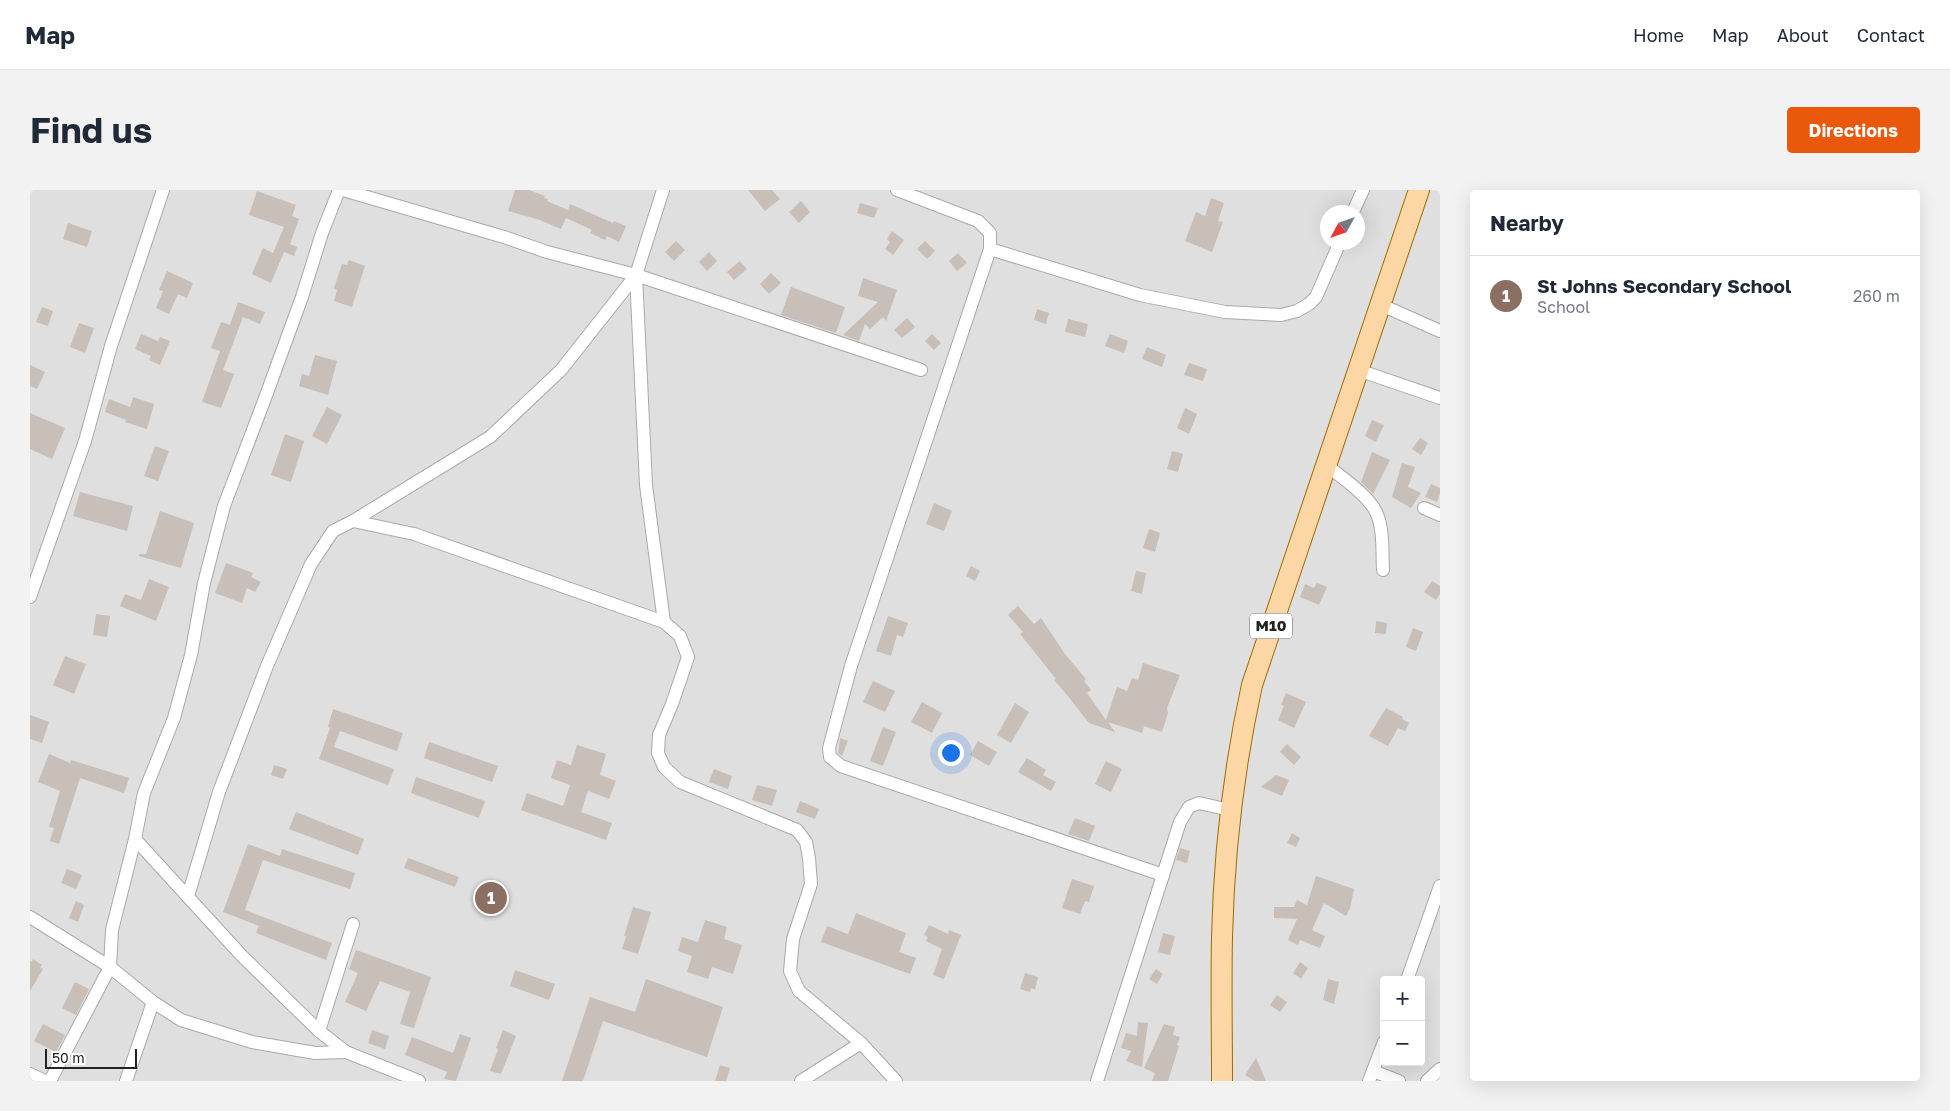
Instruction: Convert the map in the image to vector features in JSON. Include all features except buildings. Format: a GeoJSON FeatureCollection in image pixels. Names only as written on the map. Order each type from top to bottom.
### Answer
{"type":"FeatureCollection","features":[{"type":"Feature","properties":{"kind":"main road","name":"M10"},"geometry":{"type":"LineString","coordinates":[[1222,1081],[1222,935],[1230,810],[1252,685],[1418,190]]}},
{"type":"Feature","properties":{"kind":"street"},"geometry":{"type":"LineString","coordinates":[[30,597],[84,441],[111,346],[163,190]]}},
{"type":"Feature","properties":{"kind":"street"},"geometry":{"type":"LineString","coordinates":[[50,1081],[110,967],[112,930],[135,839],[144,793],[174,718],[191,655],[204,583],[224,506],[264,401],[302,296],[322,233],[339,190]]}},
{"type":"Feature","properties":{"kind":"street"},"geometry":{"type":"LineString","coordinates":[[343,190],[504,237],[548,252],[636,275],[921,370]]}},
{"type":"Feature","properties":{"kind":"street"},"geometry":{"type":"LineString","coordinates":[[663,190],[636,275],[646,484],[664,622]]}},
{"type":"Feature","properties":{"kind":"street"},"geometry":{"type":"LineString","coordinates":[[897,190],[978,221],[990,233],[990,249],[851,666],[829,748],[830,757],[841,766],[1163,875]]}},
{"type":"Feature","properties":{"kind":"street"},"geometry":{"type":"LineString","coordinates":[[1356,205],[1363,190]]}},
{"type":"Feature","properties":{"kind":"street"},"geometry":{"type":"LineString","coordinates":[[990,249],[1140,295],[1226,312],[1281,315],[1297,311],[1310,304],[1316,298],[1337,250]]}},
{"type":"Feature","properties":{"kind":"street"},"geometry":{"type":"LineString","coordinates":[[188,896],[219,792],[267,666],[312,564],[333,531],[353,521],[490,438],[561,370],[636,275]]}},
{"type":"Feature","properties":{"kind":"street"},"geometry":{"type":"LineString","coordinates":[[1379,304],[1440,331]]}},
{"type":"Feature","properties":{"kind":"street"},"geometry":{"type":"LineString","coordinates":[[1358,370],[1440,398]]}},
{"type":"Feature","properties":{"kind":"street"},"geometry":{"type":"LineString","coordinates":[[1325,464],[1364,497],[1376,511],[1381,532],[1383,570]]}},
{"type":"Feature","properties":{"kind":"street"},"geometry":{"type":"LineString","coordinates":[[1424,508],[1440,515]]}},
{"type":"Feature","properties":{"kind":"street"},"geometry":{"type":"LineString","coordinates":[[353,521],[414,534],[664,622],[680,636],[688,656],[672,704],[659,735],[658,753],[664,767],[680,782],[797,830],[806,842],[811,884],[793,939],[790,971],[799,991],[861,1043],[896,1081]]}},
{"type":"Feature","properties":{"kind":"street"},"geometry":{"type":"LineString","coordinates":[[1098,1081],[1180,822],[1189,807],[1199,803],[1230,810]]}},
{"type":"Feature","properties":{"kind":"street"},"geometry":{"type":"LineString","coordinates":[[135,839],[242,956],[319,1030],[346,1052],[419,1081]]}},
{"type":"Feature","properties":{"kind":"street"},"geometry":{"type":"LineString","coordinates":[[1408,976],[1440,886]]}},
{"type":"Feature","properties":{"kind":"street"},"geometry":{"type":"LineString","coordinates":[[30,917],[110,967],[153,1002],[181,1020],[252,1042],[315,1053],[346,1052]]}},
{"type":"Feature","properties":{"kind":"street"},"geometry":{"type":"LineString","coordinates":[[319,1030],[353,924]]}},
{"type":"Feature","properties":{"kind":"street"},"geometry":{"type":"LineString","coordinates":[[126,1081],[153,1002]]}},
{"type":"Feature","properties":{"kind":"street"},"geometry":{"type":"LineString","coordinates":[[801,1081],[861,1043]]}},
{"type":"Feature","properties":{"kind":"street"},"geometry":{"type":"LineString","coordinates":[[1380,1052],[1371,1076],[1399,1081]]}},
{"type":"Feature","properties":{"kind":"street"},"geometry":{"type":"LineString","coordinates":[[1427,1081],[1440,1069]]}},
{"type":"Feature","properties":{"kind":"street"},"geometry":{"type":"LineString","coordinates":[[30,1074],[45,1081]]}},
{"type":"Feature","properties":{"kind":"shaded area"},"geometry":{"type":"Polygon","coordinates":[[[30,190],[1440,190],[1440,1081],[30,1081],[30,190]]]}},
{"type":"Feature","properties":{"kind":"place","name":"St Johns Secondary School"},"geometry":{"type":"Point","coordinates":[491,898]}}]}
